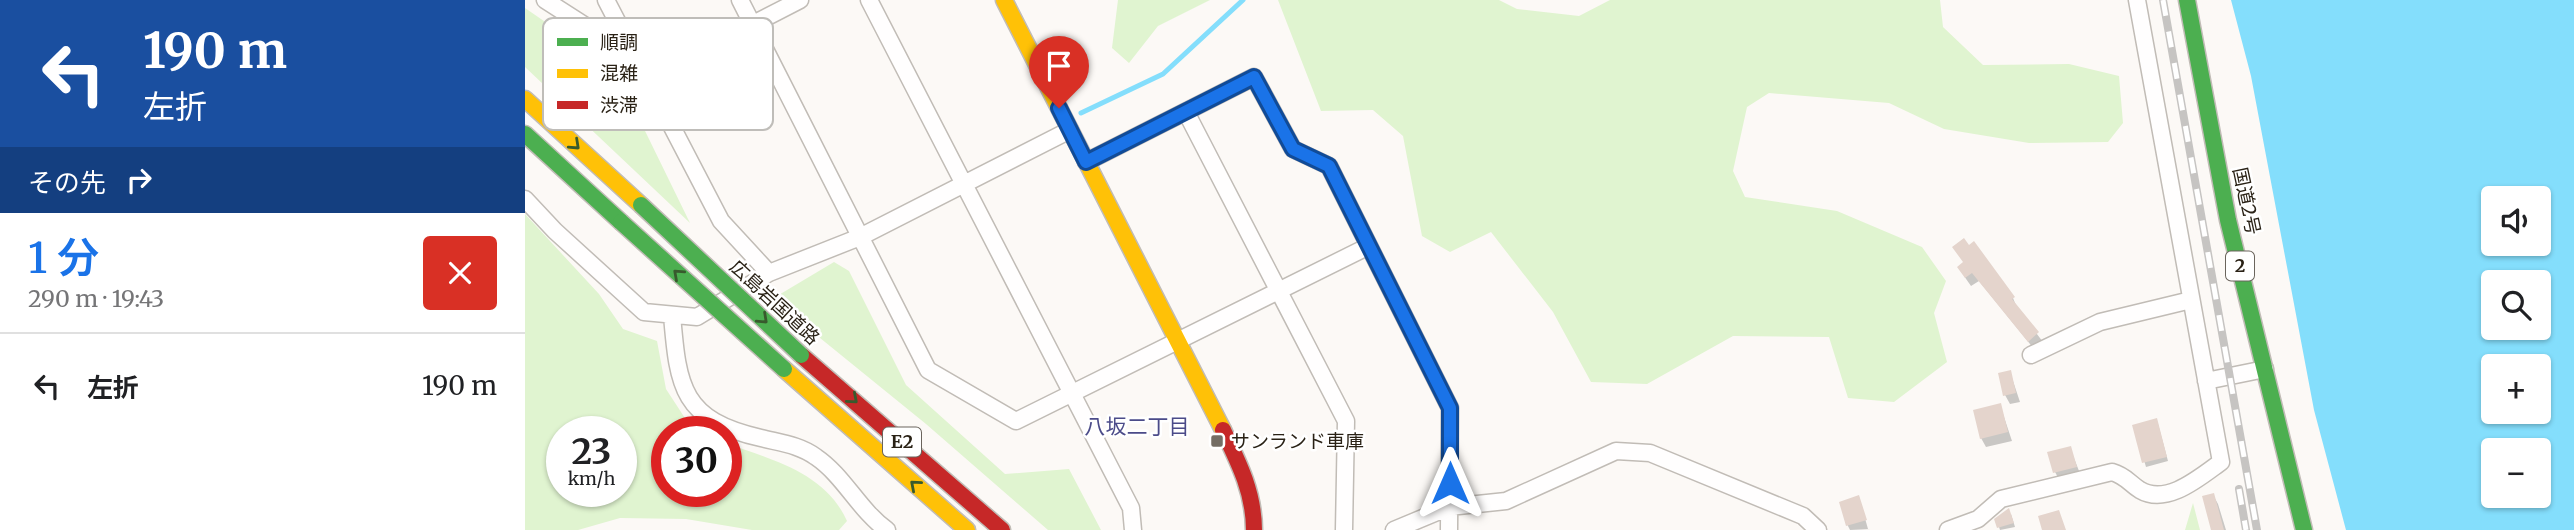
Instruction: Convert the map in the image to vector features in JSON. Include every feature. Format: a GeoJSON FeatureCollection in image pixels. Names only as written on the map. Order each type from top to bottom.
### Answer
{"type":"FeatureCollection","features":[{"type":"Feature","properties":{"kind":"main road"},"geometry":{"type":"LineString","coordinates":[[1004,0],[1240,464],[1254,506],[1254,530]]}},
{"type":"Feature","properties":{"kind":"main road","name":"国道2号"},"geometry":{"type":"LineString","coordinates":[[2187,0],[2228,220],[2304,530]]}},
{"type":"Feature","properties":{"kind":"main road","name":"広島岩国道路"},"geometry":{"type":"LineString","coordinates":[[525,99],[543,115]]}},
{"type":"Feature","properties":{"kind":"main road","name":"広島岩国道路"},"geometry":{"type":"LineString","coordinates":[[559,130],[801,355],[1002,530]]}},
{"type":"Feature","properties":{"kind":"main road","name":"E2"},"geometry":{"type":"LineString","coordinates":[[525,134],[784,369],[967,530]]}},
{"type":"Feature","properties":{"kind":"street"},"geometry":{"type":"LineString","coordinates":[[545,0],[573,18]]}},
{"type":"Feature","properties":{"kind":"street"},"geometry":{"type":"LineString","coordinates":[[606,0],[614,18]]}},
{"type":"Feature","properties":{"kind":"street"},"geometry":{"type":"LineString","coordinates":[[740,0],[749,18]]}},
{"type":"Feature","properties":{"kind":"street"},"geometry":{"type":"LineString","coordinates":[[764,18],[800,0]]}},
{"type":"Feature","properties":{"kind":"street"},"geometry":{"type":"LineString","coordinates":[[869,0],[962,185],[1131,508],[1133,530]]}},
{"type":"Feature","properties":{"kind":"street"},"geometry":{"type":"LineString","coordinates":[[1948,530],[1977,519],[2001,499],[2112,472],[2125,476],[2141,491],[2174,494],[2221,462],[2137,0]]}},
{"type":"Feature","properties":{"kind":"street"},"geometry":{"type":"LineString","coordinates":[[773,65],[928,369],[1016,421],[1072,396],[1369,246]]}},
{"type":"Feature","properties":{"kind":"street"},"geometry":{"type":"LineString","coordinates":[[1086,162],[1254,77],[1293,149],[1329,166],[1450,408],[1449,530]]}},
{"type":"Feature","properties":{"kind":"street"},"geometry":{"type":"LineString","coordinates":[[1186,112],[1346,421],[1345,530]]}},
{"type":"Feature","properties":{"kind":"street"},"geometry":{"type":"LineString","coordinates":[[673,130],[721,221],[769,273]]}},
{"type":"Feature","properties":{"kind":"street"},"geometry":{"type":"LineString","coordinates":[[525,199],[644,312],[697,317],[769,273],[860,237],[1070,130]]}},
{"type":"Feature","properties":{"kind":"street"},"geometry":{"type":"LineString","coordinates":[[2031,355],[2100,322],[2191,300]]}},
{"type":"Feature","properties":{"kind":"street"},"geometry":{"type":"LineString","coordinates":[[673,315],[676,370],[688,399],[707,419],[732,432],[801,447],[819,458],[871,519],[887,530]]}},
{"type":"Feature","properties":{"kind":"street"},"geometry":{"type":"LineString","coordinates":[[2206,381],[2265,369]]}},
{"type":"Feature","properties":{"kind":"street"},"geometry":{"type":"LineString","coordinates":[[1394,530],[1450,508],[1506,501],[1616,451],[1650,453],[1803,516],[1818,530]]}},
{"type":"Feature","properties":{"kind":"green space"},"geometry":{"type":"Polygon","coordinates":[[[1118,0],[1210,0],[1158,26],[1129,63],[1112,48],[1118,0]]]}},
{"type":"Feature","properties":{"kind":"green space"},"geometry":{"type":"Polygon","coordinates":[[[1278,0],[1499,0],[1517,9],[1579,16],[1610,0],[1940,0],[1943,27],[1983,65],[2069,64],[2119,76],[2123,123],[2108,142],[2029,143],[1944,129],[1889,103],[1769,93],[1747,107],[1733,171],[1745,197],[1837,211],[1922,247],[1946,281],[1934,313],[1947,362],[1894,402],[1848,398],[1829,337],[1733,336],[1647,384],[1591,382],[1553,312],[1491,232],[1450,252],[1422,236],[1403,136],[1373,110],[1321,111],[1278,0]]]}},
{"type":"Feature","properties":{"kind":"green space"},"geometry":{"type":"Polygon","coordinates":[[[525,8],[543,20],[543,84],[525,67],[525,8]]]}},
{"type":"Feature","properties":{"kind":"green space"},"geometry":{"type":"Polygon","coordinates":[[[592,130],[645,130],[690,223],[592,130]]]}},
{"type":"Feature","properties":{"kind":"green space"},"geometry":{"type":"Polygon","coordinates":[[[525,214],[599,294],[623,329],[657,341],[666,389],[684,416],[651,416],[651,507],[742,507],[742,449],[779,462],[811,479],[837,504],[847,521],[839,530],[752,530],[686,519],[620,518],[578,530],[525,530],[525,214]]]}},
{"type":"Feature","properties":{"kind":"green space"},"geometry":{"type":"Polygon","coordinates":[[[834,262],[849,271],[906,385],[1005,474],[1069,469],[1101,530],[1048,530],[926,424],[772,299],[834,262]]]}},
{"type":"Feature","properties":{"kind":"green space"},"geometry":{"type":"Polygon","coordinates":[[[2193,503],[2200,530],[2185,530],[2193,503]]]}},
{"type":"Feature","properties":{"kind":"water"},"geometry":{"type":"Polygon","coordinates":[[[2231,0],[2574,0],[2574,530],[2346,530],[2314,410],[2251,76],[2231,0]]]}},
{"type":"Feature","properties":{"kind":"building"},"geometry":{"type":"Polygon","coordinates":[[[1964,238],[1969,245],[1974,241],[2015,297],[2012,299],[2039,332],[2028,342],[1972,273],[1965,278],[1957,267],[1963,262],[1952,247],[1964,238]]]}},
{"type":"Feature","properties":{"kind":"building"},"geometry":{"type":"Polygon","coordinates":[[[2011,370],[2016,393],[2003,396],[1998,373],[2011,370]]]}},
{"type":"Feature","properties":{"kind":"building"},"geometry":{"type":"Polygon","coordinates":[[[2001,403],[2008,432],[1980,439],[1973,410],[2001,403]]]}},
{"type":"Feature","properties":{"kind":"building"},"geometry":{"type":"Polygon","coordinates":[[[2157,418],[2167,457],[2142,463],[2132,425],[2157,418]]]}},
{"type":"Feature","properties":{"kind":"building"},"geometry":{"type":"Polygon","coordinates":[[[2071,446],[2077,467],[2053,473],[2047,452],[2071,446]]]}},
{"type":"Feature","properties":{"kind":"building"},"geometry":{"type":"Polygon","coordinates":[[[2214,493],[2224,530],[2211,530],[2202,496],[2214,493]]]}},
{"type":"Feature","properties":{"kind":"building"},"geometry":{"type":"Polygon","coordinates":[[[1859,495],[1867,520],[1846,526],[1839,502],[1859,495]]]}},
{"type":"Feature","properties":{"kind":"building"},"geometry":{"type":"Polygon","coordinates":[[[2009,508],[2014,523],[1997,528],[1994,519],[2009,508]]]}},
{"type":"Feature","properties":{"kind":"building"},"geometry":{"type":"Polygon","coordinates":[[[2059,510],[2066,530],[2042,530],[2038,516],[2059,510]]]}},
{"type":"Feature","properties":{"kind":"waterway"},"geometry":{"type":"LineString","coordinates":[[1081,113],[1163,74],[1243,0]]}},
{"type":"Feature","properties":{"kind":"railway"},"geometry":{"type":"LineString","coordinates":[[2163,0],[2257,530]]}},
{"type":"Feature","properties":{"kind":"railway"},"geometry":{"type":"LineString","coordinates":[[2239,489],[2246,530]]}},
{"type":"Feature","properties":{"kind":"traffic: fast"},"geometry":{"type":"LineString","coordinates":[[2187,0],[2228,220],[2304,530]]}},
{"type":"Feature","properties":{"kind":"traffic: fast"},"geometry":{"type":"LineString","coordinates":[[525,134],[621,222]]}},
{"type":"Feature","properties":{"kind":"traffic: fast"},"geometry":{"type":"LineString","coordinates":[[641,205],[801,355]]}},
{"type":"Feature","properties":{"kind":"traffic: fast"},"geometry":{"type":"LineString","coordinates":[[621,222],[784,369]]}},
{"type":"Feature","properties":{"kind":"traffic: slow"},"geometry":{"type":"LineString","coordinates":[[1004,0],[1223,430]]}},
{"type":"Feature","properties":{"kind":"traffic: slow"},"geometry":{"type":"LineString","coordinates":[[525,99],[543,115]]}},
{"type":"Feature","properties":{"kind":"traffic: slow"},"geometry":{"type":"LineString","coordinates":[[559,130],[641,205]]}},
{"type":"Feature","properties":{"kind":"traffic: slow"},"geometry":{"type":"LineString","coordinates":[[784,369],[967,530]]}},
{"type":"Feature","properties":{"kind":"traffic: jam"},"geometry":{"type":"LineString","coordinates":[[801,355],[1002,530]]}},
{"type":"Feature","properties":{"kind":"traffic: jam"},"geometry":{"type":"LineString","coordinates":[[1223,430],[1248,491],[1254,530]]}},
{"type":"Feature","properties":{"kind":"place","name":"サンランド車庫"},"geometry":{"type":"Point","coordinates":[1217,441]}},
{"type":"Feature","properties":{"kind":"district","name":"八坂二丁目"},"geometry":{"type":"Point","coordinates":[1137,427]}},
{"type":"Feature","properties":{"kind":"route"},"geometry":{"type":"LineString","coordinates":[[1059,108],[1086,162],[1254,77],[1293,149],[1329,166],[1450,408],[1450,483]]}}]}
